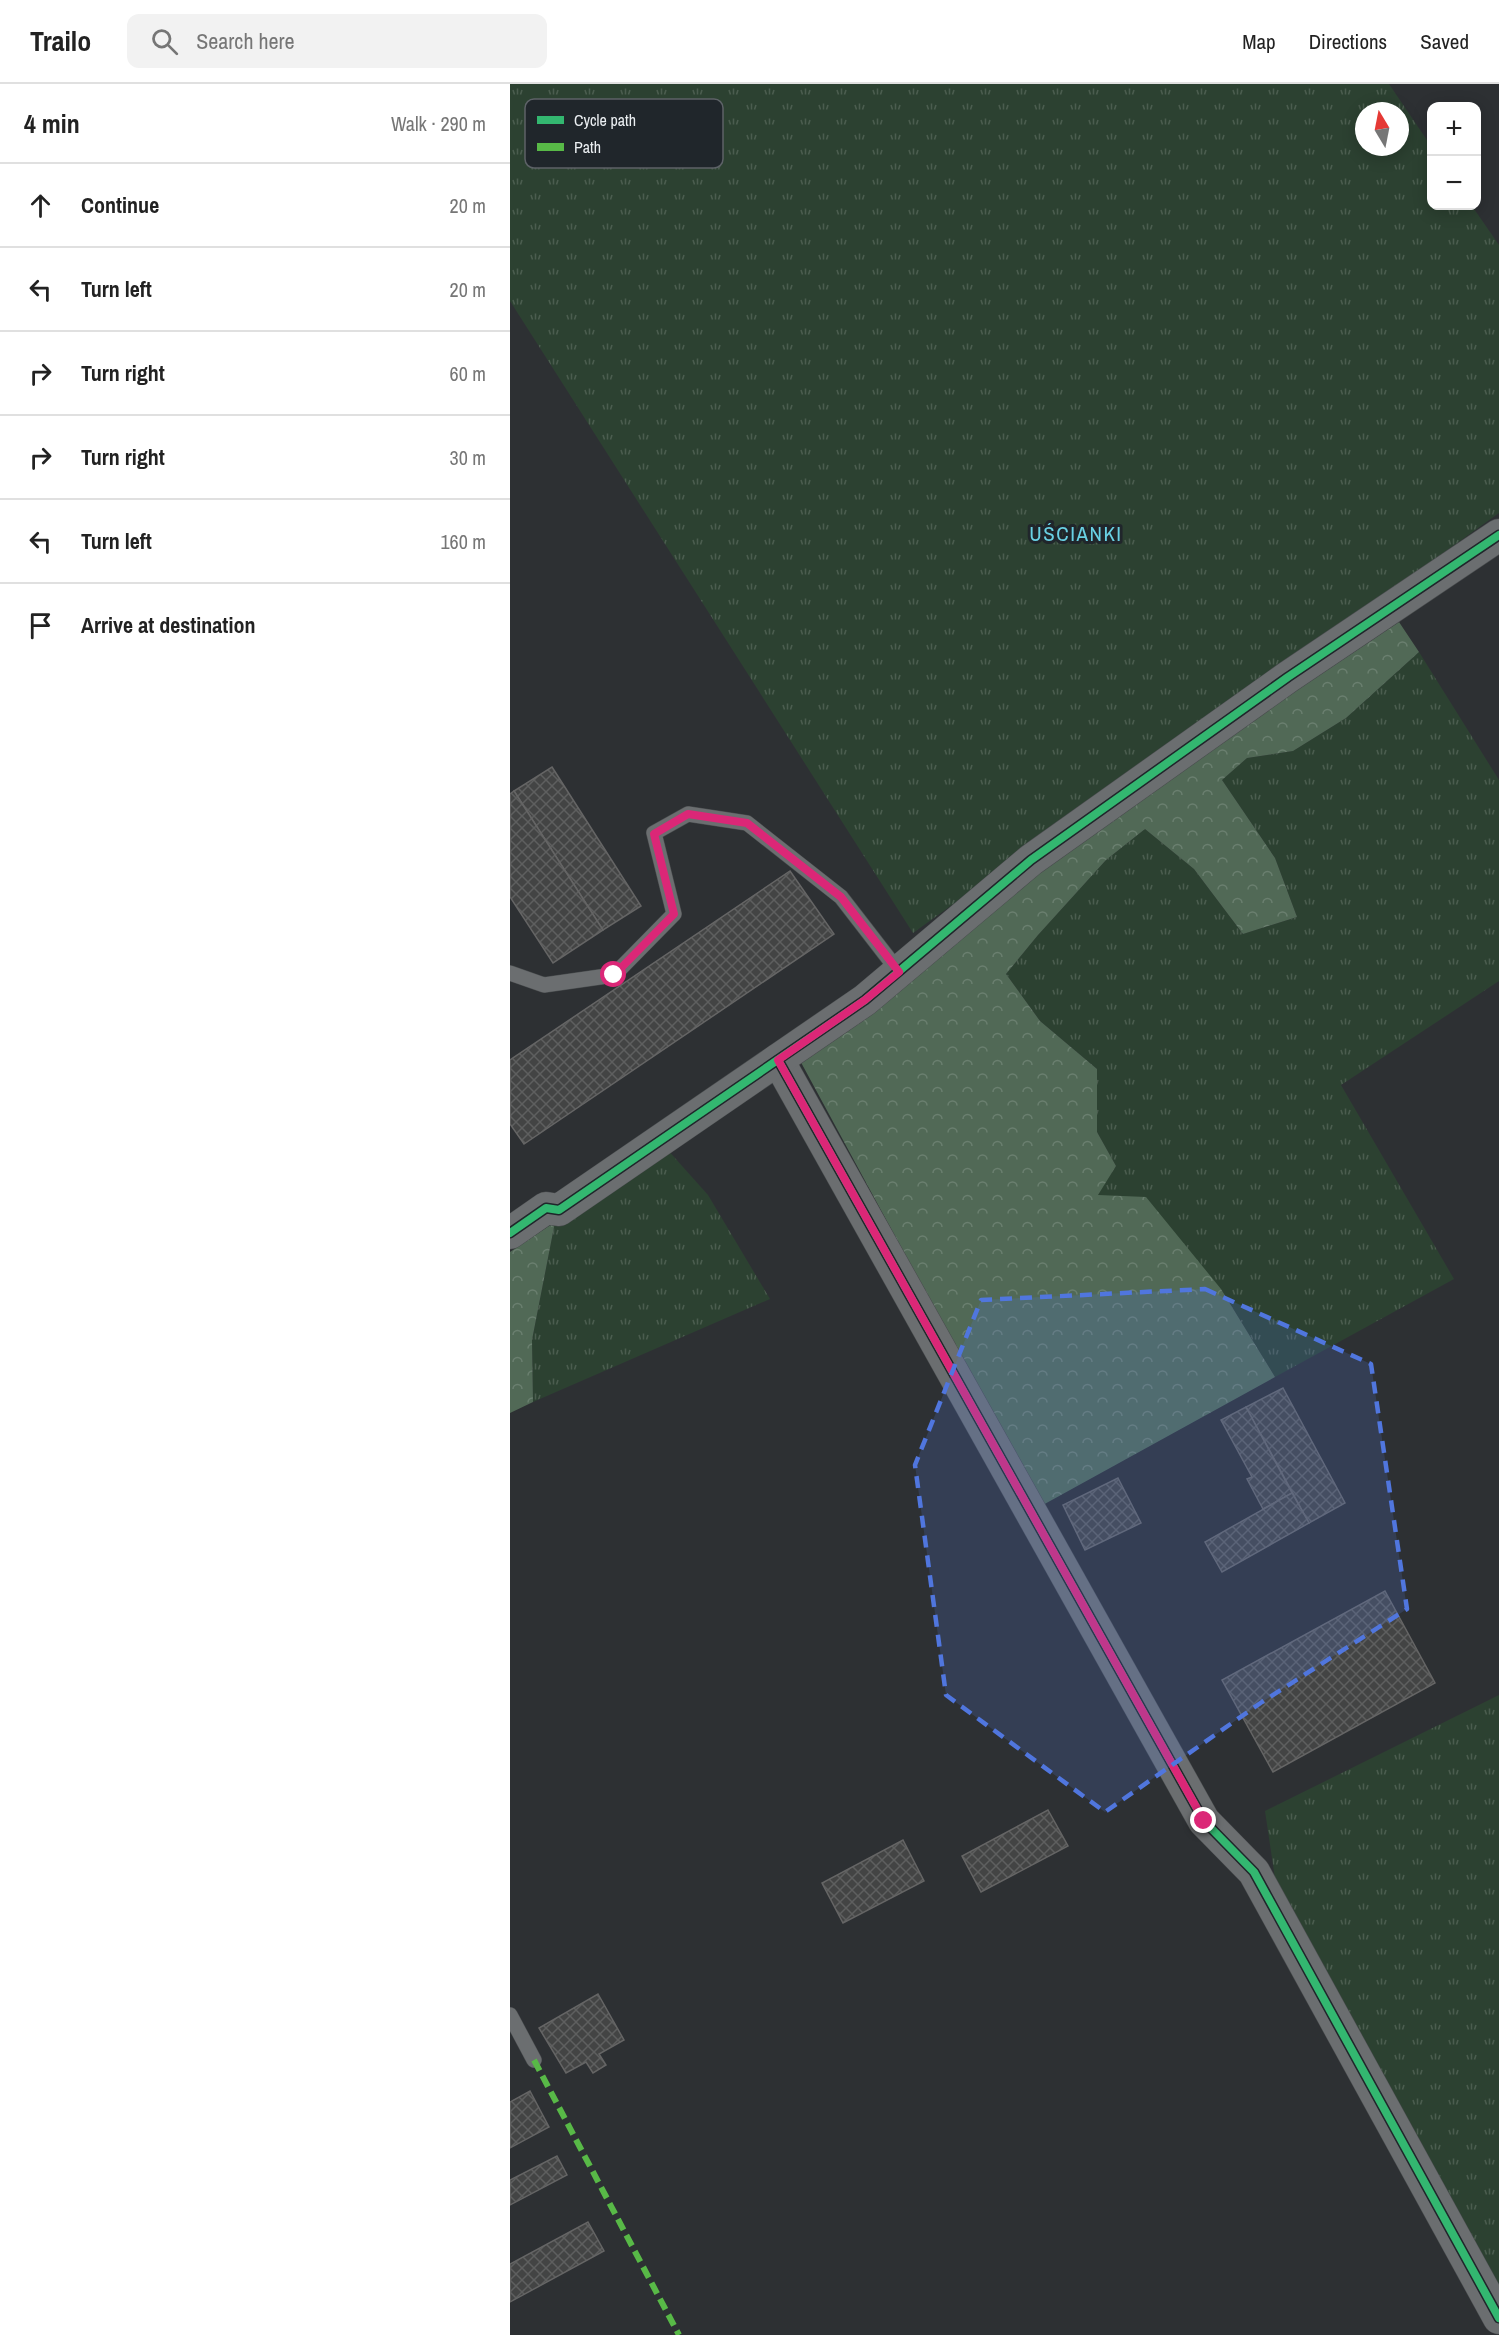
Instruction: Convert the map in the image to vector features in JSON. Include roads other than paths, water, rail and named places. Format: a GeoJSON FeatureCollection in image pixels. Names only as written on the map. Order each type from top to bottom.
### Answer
{"type":"FeatureCollection","features":[{"type":"Feature","properties":{"kind":"street"},"geometry":{"type":"LineString","coordinates":[[510,1233],[546,1208],[559,1210],[865,1000],[1031,860],[1288,677],[1499,535]]}},
{"type":"Feature","properties":{"kind":"street"},"geometry":{"type":"LineString","coordinates":[[778,1060],[1204,1821],[1254,1872],[1499,2318]]}},
{"type":"Feature","properties":{"kind":"lane"},"geometry":{"type":"LineString","coordinates":[[510,973],[544,985],[614,975],[674,914],[654,834],[688,814],[747,823],[841,897],[899,972]]}},
{"type":"Feature","properties":{"kind":"lane"},"geometry":{"type":"LineString","coordinates":[[510,2015],[534,2060]]}},
{"type":"Feature","properties":{"kind":"district","name":"UŚCIANKI"},"geometry":{"type":"Point","coordinates":[1076,534]}}]}
